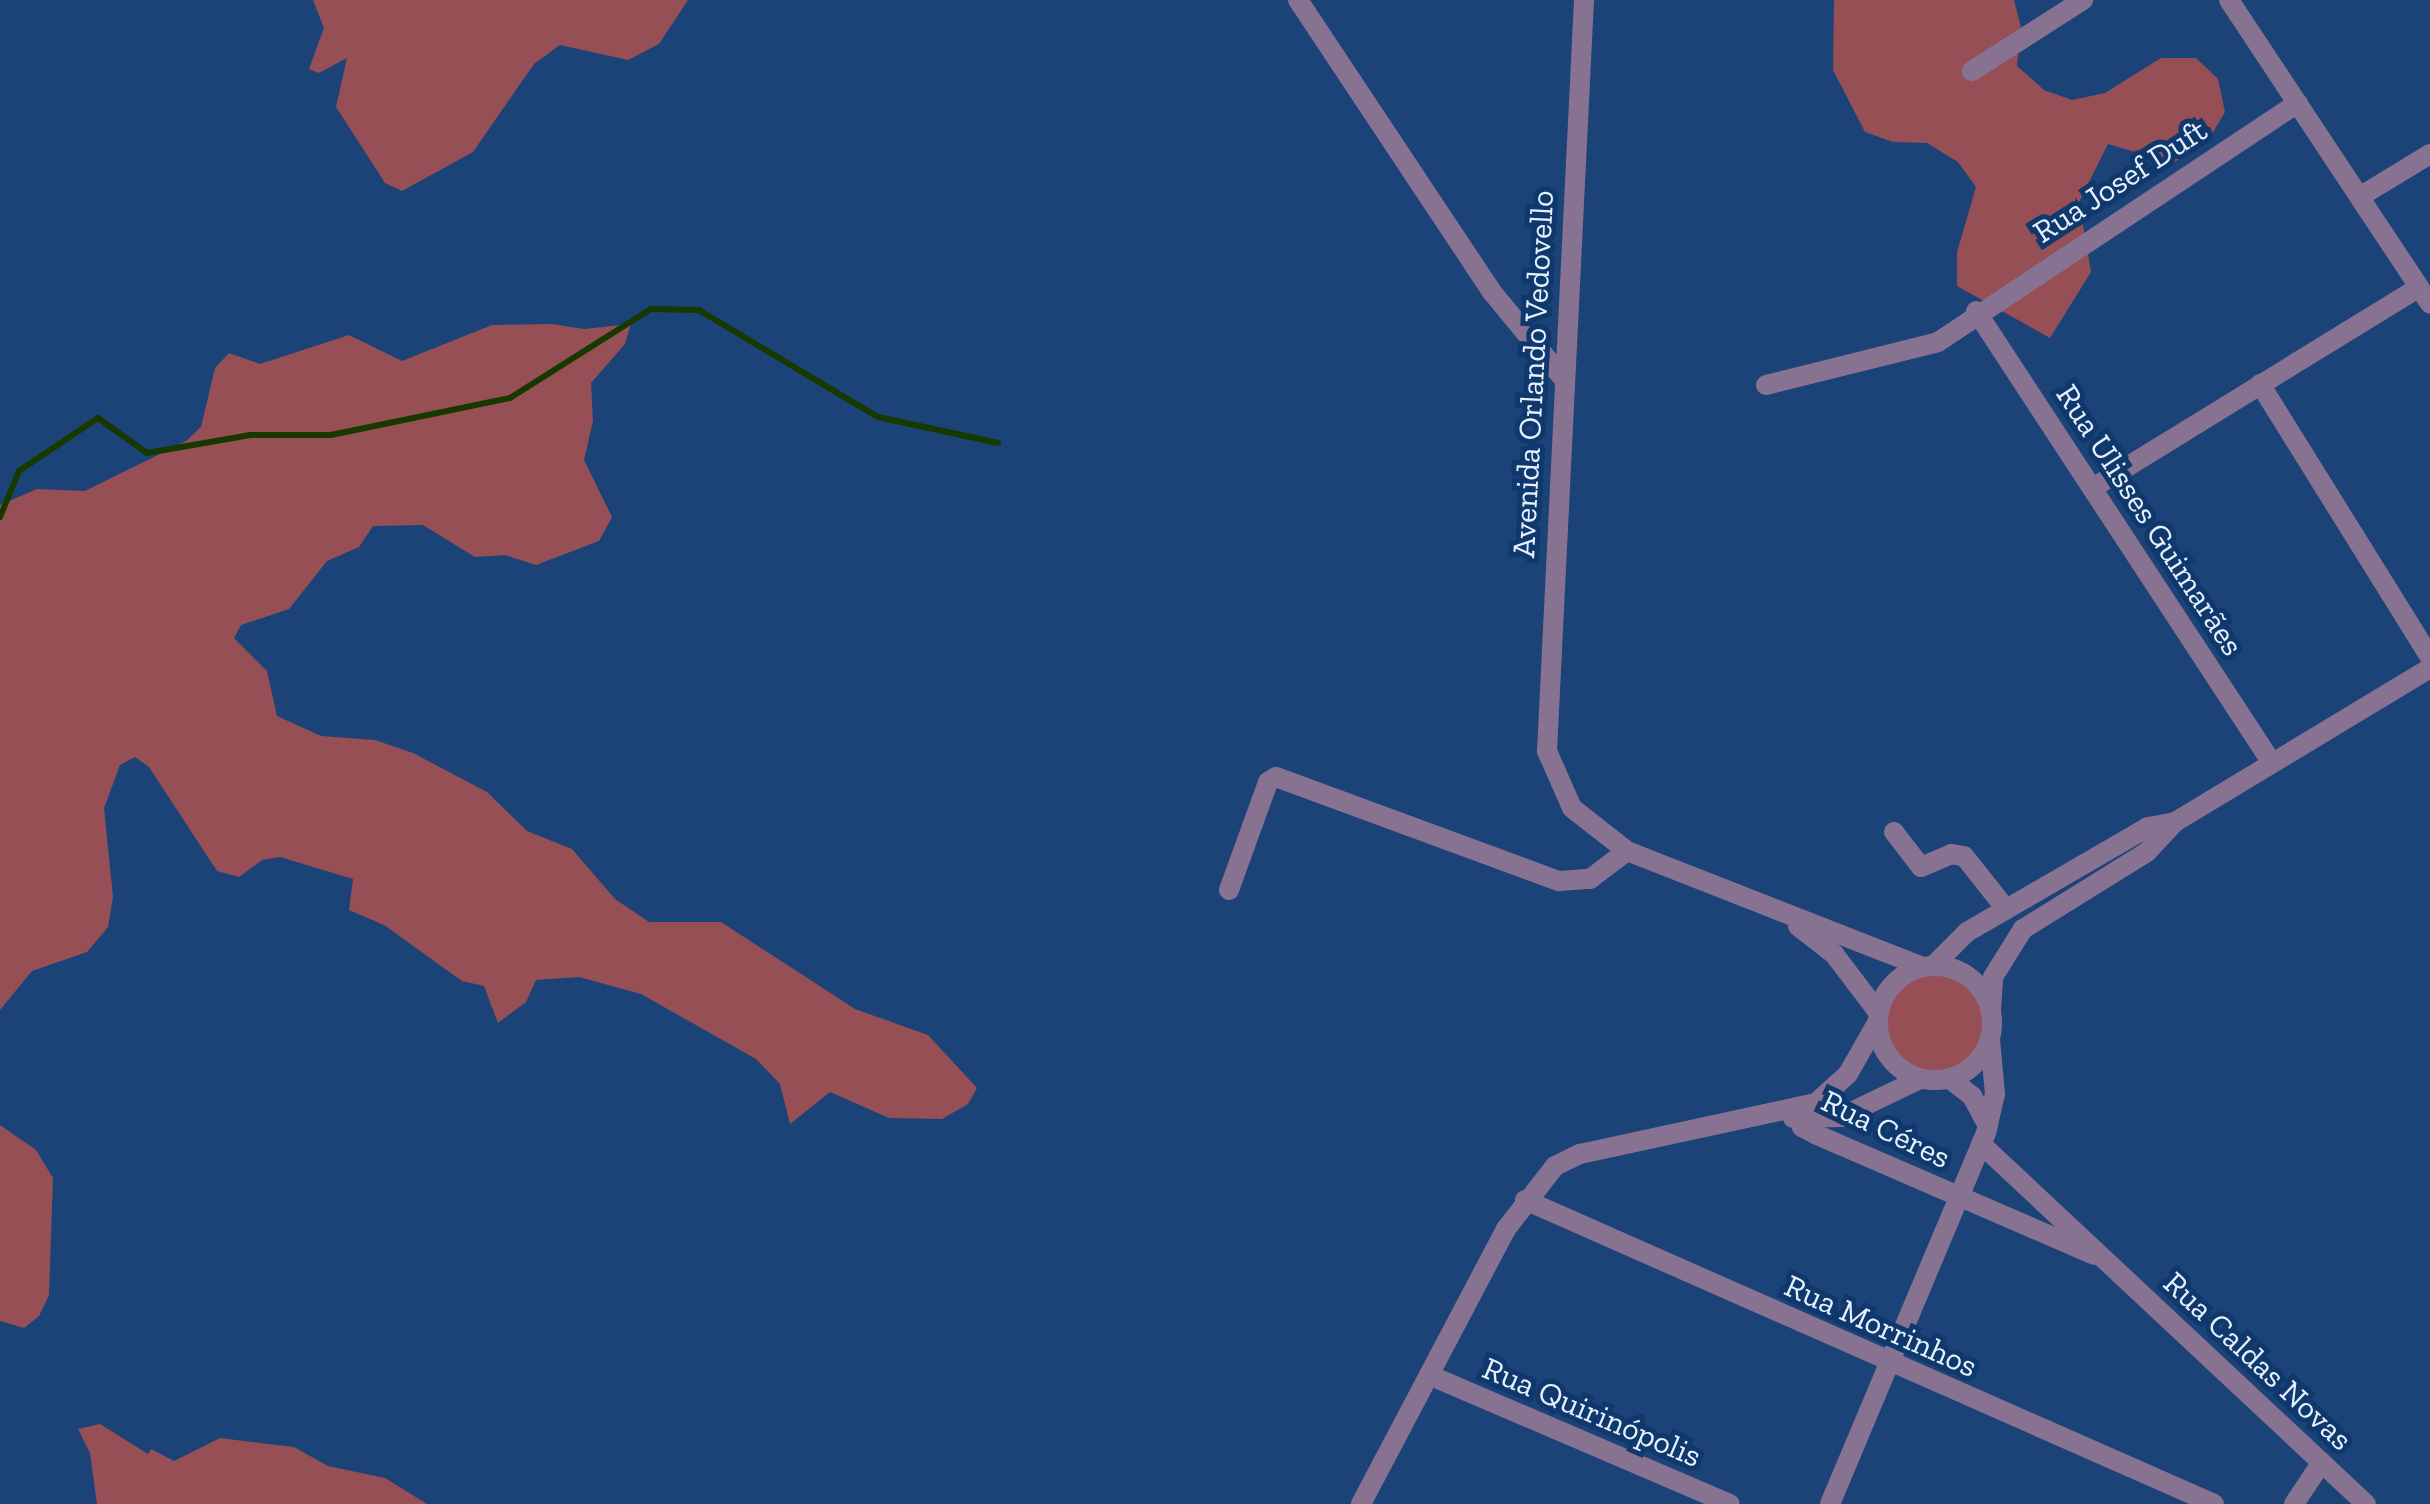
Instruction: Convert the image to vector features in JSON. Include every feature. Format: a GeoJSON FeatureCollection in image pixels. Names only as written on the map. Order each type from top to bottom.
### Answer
{"type":"FeatureCollection","features":[{"type":"Feature","properties":{"kind":"street"},"geometry":{"type":"LineString","coordinates":[[1298,0],[1492,292],[1562,378]]}},
{"type":"Feature","properties":{"kind":"street","name":"Avenida Orlando Vedovello"},"geometry":{"type":"LineString","coordinates":[[1584,0],[1562,378],[1547,751],[1572,808],[1627,851]]}},
{"type":"Feature","properties":{"kind":"street"},"geometry":{"type":"LineString","coordinates":[[1972,71],[2082,0]]}},
{"type":"Feature","properties":{"kind":"street"},"geometry":{"type":"LineString","coordinates":[[2096,486],[2260,384],[2424,296],[2230,0]]}},
{"type":"Feature","properties":{"kind":"street","name":"Rua Josef Duft"},"geometry":{"type":"LineString","coordinates":[[1766,385],[1931,346],[1976,312],[2298,103]]}},
{"type":"Feature","properties":{"kind":"street"},"geometry":{"type":"LineString","coordinates":[[2361,196],[2430,154]]}},
{"type":"Feature","properties":{"kind":"street","name":"Rua Ulisses Guimarães"},"geometry":{"type":"LineString","coordinates":[[1976,312],[2096,486],[2272,763]]}},
{"type":"Feature","properties":{"kind":"street"},"geometry":{"type":"LineString","coordinates":[[2260,384],[2430,658]]}},
{"type":"Feature","properties":{"kind":"street"},"geometry":{"type":"LineString","coordinates":[[1830,1504],[1984,1135],[1995,1094],[1990,1040],[1993,977],[2022,930],[2147,852],[2175,822],[2430,668]]}},
{"type":"Feature","properties":{"kind":"street"},"geometry":{"type":"LineString","coordinates":[[1229,890],[1268,782],[1276,777],[1559,882],[1590,879],[1627,851],[1784,916],[1970,977],[1991,1009]]}},
{"type":"Feature","properties":{"kind":"street"},"geometry":{"type":"LineString","coordinates":[[1796,1114],[1834,1090],[1878,1018],[1894,982],[1928,966],[1947,947],[2006,909],[2148,827],[2175,822]]}},
{"type":"Feature","properties":{"kind":"street"},"geometry":{"type":"LineString","coordinates":[[1894,832],[1920,867],[1964,856],[2006,909]]}},
{"type":"Feature","properties":{"kind":"street"},"geometry":{"type":"LineString","coordinates":[[1784,916],[1834,954],[1878,1018],[1885,1052],[1920,1079]]}},
{"type":"Feature","properties":{"kind":"street"},"geometry":{"type":"LineString","coordinates":[[1361,1504],[1525,1200],[1544,1177],[1580,1154],[1756,1117],[1796,1114],[1841,1118],[1920,1079],[1950,1079],[1975,1064],[1990,1040]]}},
{"type":"Feature","properties":{"kind":"street","name":"Rua Caldas Novas"},"geometry":{"type":"LineString","coordinates":[[1950,1079],[1972,1096],[1984,1135],[2109,1262],[2366,1504]]}},
{"type":"Feature","properties":{"kind":"street","name":"Rua Céres"},"geometry":{"type":"LineString","coordinates":[[1796,1114],[1814,1134],[1958,1197]]}},
{"type":"Feature","properties":{"kind":"street","name":"Rua Caldas Novas"},"geometry":{"type":"LineString","coordinates":[[1958,1197],[2109,1262]]}},
{"type":"Feature","properties":{"kind":"street","name":"Rua Morrinhos"},"geometry":{"type":"LineString","coordinates":[[1525,1200],[2214,1504]]}},
{"type":"Feature","properties":{"kind":"street","name":"Rua Quirinópolis"},"geometry":{"type":"LineString","coordinates":[[1430,1375],[1730,1504]]}},
{"type":"Feature","properties":{"kind":"street"},"geometry":{"type":"LineString","coordinates":[[2294,1504],[2322,1462]]}},
{"type":"Feature","properties":{"kind":"shaded area"},"geometry":{"type":"Polygon","coordinates":[[[313,0],[688,0],[659,44],[628,60],[560,45],[534,64],[473,152],[402,191],[385,183],[336,107],[347,58],[319,73],[309,69],[324,28],[313,0]]]}},
{"type":"Feature","properties":{"kind":"shaded area"},"geometry":{"type":"Polygon","coordinates":[[[1834,0],[2014,0],[2021,27],[2017,66],[2044,90],[2072,100],[2105,93],[2161,58],[2196,58],[2218,79],[2225,112],[2207,142],[2173,163],[2108,144],[2079,202],[2091,272],[2050,338],[1957,286],[1957,252],[1976,187],[1958,162],[1927,143],[1893,142],[1865,132],[1833,70],[1834,0]]]}},
{"type":"Feature","properties":{"kind":"shaded area"},"geometry":{"type":"Polygon","coordinates":[[[552,324],[584,329],[631,324],[625,344],[591,383],[593,421],[584,460],[612,517],[599,541],[536,565],[505,555],[475,557],[423,525],[373,526],[359,547],[327,561],[289,609],[241,625],[234,638],[267,671],[277,716],[321,736],[375,740],[413,753],[487,792],[527,831],[572,849],[615,899],[649,922],[721,922],[855,1009],[928,1035],[977,1088],[968,1104],[942,1119],[889,1118],[830,1092],[790,1124],[780,1084],[756,1059],[641,994],[579,977],[536,980],[526,1002],[498,1023],[484,986],[462,981],[384,925],[349,910],[353,879],[280,857],[262,860],[239,877],[217,871],[149,767],[135,757],[120,765],[104,808],[113,897],[108,927],[87,952],[32,971],[0,1010],[0,505],[37,489],[85,491],[186,441],[201,427],[215,368],[229,353],[260,364],[349,335],[402,361],[492,325],[552,324]]]}},
{"type":"Feature","properties":{"kind":"shaded area"},"geometry":{"type":"Polygon","coordinates":[[[1934,974],[1953,978],[1969,988],[1979,1004],[1983,1023],[1979,1042],[1969,1058],[1953,1068],[1934,1072],[1915,1068],[1899,1058],[1889,1042],[1885,1023],[1889,1004],[1899,988],[1915,978],[1934,974]]]}},
{"type":"Feature","properties":{"kind":"shaded area"},"geometry":{"type":"Polygon","coordinates":[[[0,1125],[36,1150],[53,1178],[49,1295],[39,1316],[24,1328],[0,1321],[0,1125]]]}},
{"type":"Feature","properties":{"kind":"shaded area"},"geometry":{"type":"Polygon","coordinates":[[[100,1424],[148,1454],[151,1449],[174,1461],[220,1438],[294,1447],[328,1466],[385,1478],[427,1504],[97,1504],[90,1453],[78,1429],[100,1424]]]}},
{"type":"Feature","properties":{"kind":"waterway"},"geometry":{"type":"LineString","coordinates":[[0,517],[19,471],[98,418],[147,453],[250,435],[331,435],[510,398],[651,309],[699,310],[878,417],[998,443]]}}]}
